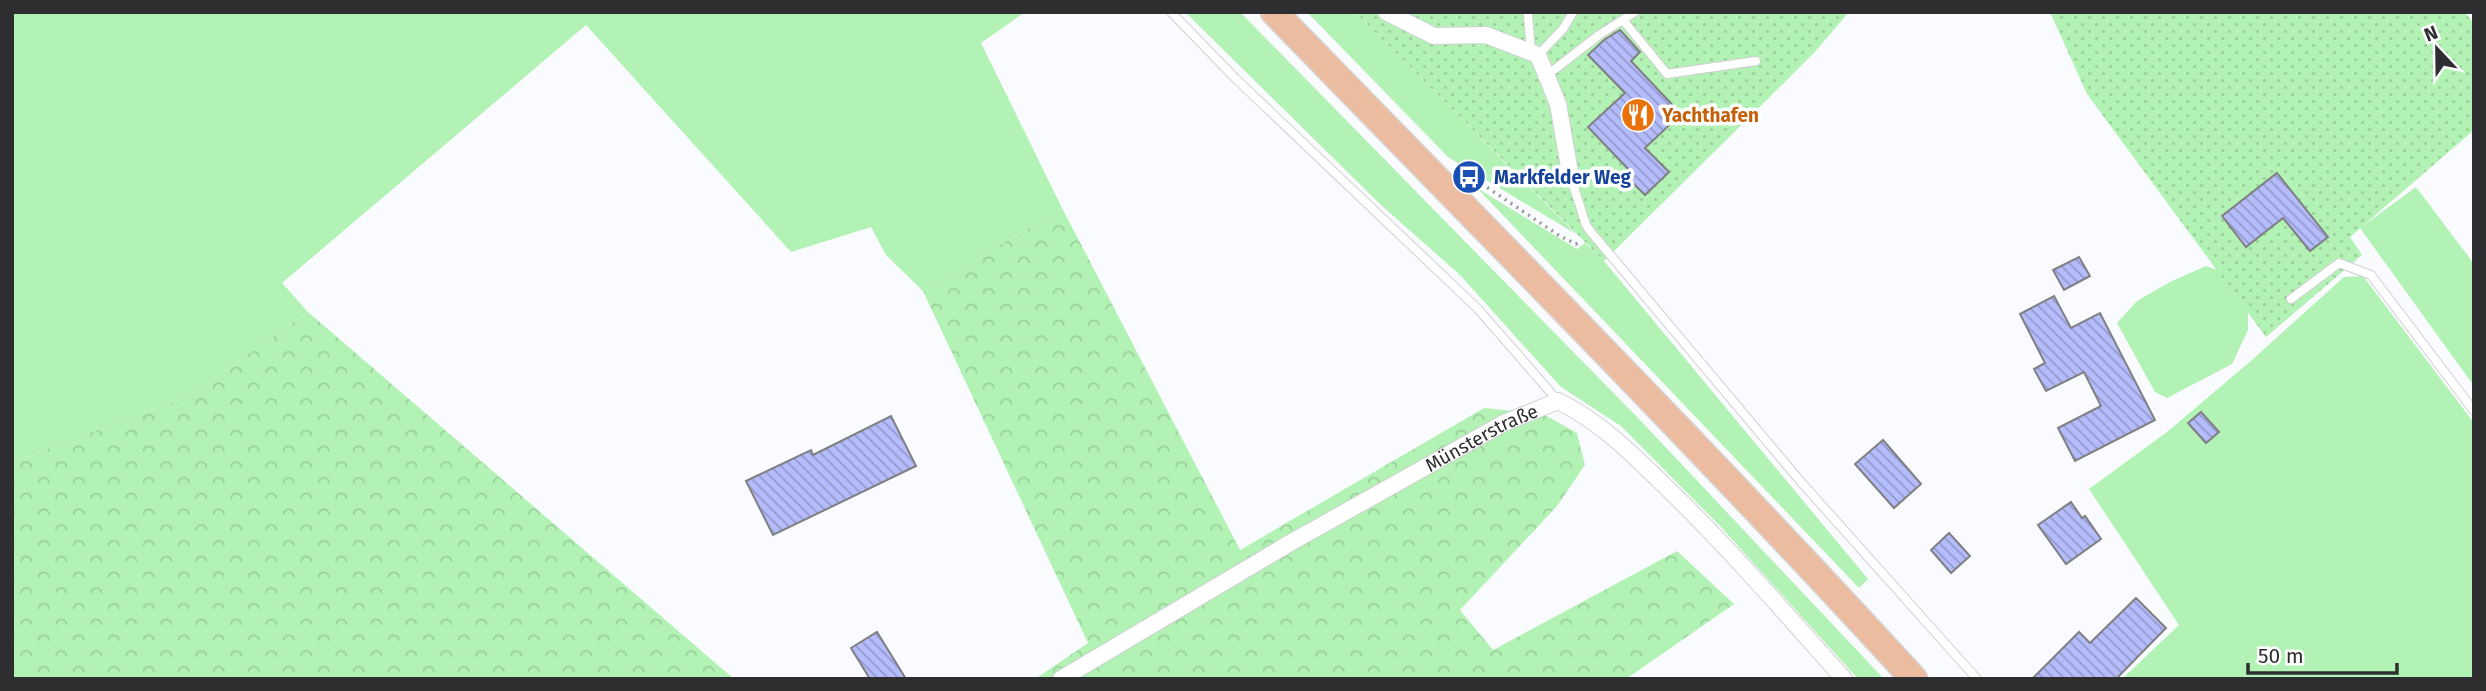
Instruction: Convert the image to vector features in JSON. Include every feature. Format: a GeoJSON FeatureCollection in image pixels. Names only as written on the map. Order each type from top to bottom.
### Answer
{"type":"FeatureCollection","features":[{"type":"Feature","properties":{"kind":"main road"},"geometry":{"type":"LineString","coordinates":[[1274,12],[1846,604],[1913,679]]}},
{"type":"Feature","properties":{"kind":"street"},"geometry":{"type":"LineString","coordinates":[[1386,12],[1434,36],[1486,36],[1534,54],[1558,104],[1571,178]]}},
{"type":"Feature","properties":{"kind":"street","name":"Münsterstraße"},"geometry":{"type":"LineString","coordinates":[[1061,679],[1290,543],[1468,443],[1524,414],[1558,401],[1584,413],[1612,434],[1714,534],[1844,679]]}},
{"type":"Feature","properties":{"kind":"lane"},"geometry":{"type":"LineString","coordinates":[[1171,12],[1236,79],[1478,309],[1558,401]]}},
{"type":"Feature","properties":{"kind":"lane"},"geometry":{"type":"LineString","coordinates":[[1534,54],[1563,29],[1573,12]]}},
{"type":"Feature","properties":{"kind":"lane"},"geometry":{"type":"LineString","coordinates":[[1546,76],[1599,35],[1635,12]]}},
{"type":"Feature","properties":{"kind":"lane"},"geometry":{"type":"LineString","coordinates":[[1528,15],[1534,54]]}},
{"type":"Feature","properties":{"kind":"lane"},"geometry":{"type":"LineString","coordinates":[[1623,20],[1667,74],[1756,61]]}},
{"type":"Feature","properties":{"kind":"lane"},"geometry":{"type":"LineString","coordinates":[[1571,178],[1586,225],[1591,232],[1801,482],[1977,679]]}},
{"type":"Feature","properties":{"kind":"lane"},"geometry":{"type":"LineString","coordinates":[[2291,299],[2339,263],[2371,275],[2474,411]]}},
{"type":"Feature","properties":{"kind":"path"},"geometry":{"type":"LineString","coordinates":[[1446,187],[1462,171],[1576,244],[1591,232]]}},
{"type":"Feature","properties":{"kind":"green space"},"geometry":{"type":"Polygon","coordinates":[[[12,12],[1025,12],[981,43],[1062,208],[923,291],[886,255],[871,227],[791,252],[586,25],[282,283],[308,312],[189,396],[12,462],[12,12]]]}},
{"type":"Feature","properties":{"kind":"green space"},"geometry":{"type":"Polygon","coordinates":[[[1185,12],[1240,12],[1639,419],[1884,679],[1858,679],[1721,527],[1621,426],[1561,387],[1460,275],[1381,205],[1185,12]]]}},
{"type":"Feature","properties":{"kind":"green space"},"geometry":{"type":"Polygon","coordinates":[[[1307,12],[1355,12],[1576,234],[1448,157],[1307,12]]]}},
{"type":"Feature","properties":{"kind":"green space"},"geometry":{"type":"Polygon","coordinates":[[[1355,12],[1523,12],[1523,15],[1533,12],[1849,12],[1813,54],[1604,261],[1355,12]]]}},
{"type":"Feature","properties":{"kind":"green space"},"geometry":{"type":"Polygon","coordinates":[[[2050,12],[2465,12],[2474,24],[2474,130],[2350,237],[2362,255],[2266,337],[2087,94],[2050,12]]]}},
{"type":"Feature","properties":{"kind":"green space"},"geometry":{"type":"Polygon","coordinates":[[[2416,187],[2474,264],[2474,386],[2360,228],[2416,187]]]}},
{"type":"Feature","properties":{"kind":"green space"},"geometry":{"type":"Polygon","coordinates":[[[1477,188],[1577,249],[1585,243],[1604,261],[1868,579],[1859,588],[1477,188]]]}},
{"type":"Feature","properties":{"kind":"green space"},"geometry":{"type":"Polygon","coordinates":[[[1062,208],[1240,550],[1484,408],[1543,414],[1577,433],[1585,465],[1557,506],[1460,610],[1493,650],[1677,551],[1734,604],[1626,679],[1035,679],[1088,643],[923,291],[1062,208]]]}},
{"type":"Feature","properties":{"kind":"green space"},"geometry":{"type":"Polygon","coordinates":[[[2206,266],[2217,270],[2248,312],[2248,330],[2232,364],[2167,398],[2155,392],[2117,323],[2137,301],[2206,266]]]}},
{"type":"Feature","properties":{"kind":"green space"},"geometry":{"type":"Polygon","coordinates":[[[2363,276],[2474,423],[2474,679],[2122,679],[2179,625],[2089,489],[2167,432],[2344,277],[2363,276]]]}},
{"type":"Feature","properties":{"kind":"green space"},"geometry":{"type":"Polygon","coordinates":[[[308,312],[734,679],[12,679],[12,462],[189,396],[308,312]]]}},
{"type":"Feature","properties":{"kind":"building"},"geometry":{"type":"Polygon","coordinates":[[[1620,30],[1640,52],[1631,61],[1681,114],[1645,148],[1669,172],[1645,195],[1623,173],[1628,169],[1588,127],[1625,93],[1588,55],[1620,30]]]}},
{"type":"Feature","properties":{"kind":"building"},"geometry":{"type":"Polygon","coordinates":[[[2277,173],[2328,237],[2310,251],[2283,218],[2246,247],[2222,216],[2277,173]]]}},
{"type":"Feature","properties":{"kind":"building"},"geometry":{"type":"Polygon","coordinates":[[[2079,257],[2090,276],[2064,290],[2053,270],[2079,257]]]}},
{"type":"Feature","properties":{"kind":"building"},"geometry":{"type":"Polygon","coordinates":[[[2054,296],[2071,328],[2100,313],[2155,420],[2075,461],[2058,428],[2101,406],[2084,372],[2046,391],[2034,369],[2045,363],[2020,314],[2054,296]]]}},
{"type":"Feature","properties":{"kind":"building"},"geometry":{"type":"Polygon","coordinates":[[[2201,412],[2219,432],[2206,443],[2188,423],[2201,412]]]}},
{"type":"Feature","properties":{"kind":"building"},"geometry":{"type":"Polygon","coordinates":[[[891,416],[916,466],[773,535],[746,481],[811,450],[813,455],[891,416]]]}},
{"type":"Feature","properties":{"kind":"building"},"geometry":{"type":"Polygon","coordinates":[[[1883,440],[1921,484],[1894,508],[1855,464],[1883,440]]]}},
{"type":"Feature","properties":{"kind":"building"},"geometry":{"type":"Polygon","coordinates":[[[2071,502],[2101,539],[2066,564],[2038,525],[2071,502]]]}},
{"type":"Feature","properties":{"kind":"building"},"geometry":{"type":"Polygon","coordinates":[[[1949,533],[1970,556],[1951,573],[1931,550],[1949,533]]]}},
{"type":"Feature","properties":{"kind":"building"},"geometry":{"type":"Polygon","coordinates":[[[2136,598],[2166,628],[2116,679],[2032,679],[2079,632],[2090,643],[2136,598]]]}},
{"type":"Feature","properties":{"kind":"building"},"geometry":{"type":"Polygon","coordinates":[[[877,632],[906,679],[870,679],[851,648],[877,632]]]}},
{"type":"Feature","properties":{"kind":"place","name":"Yachthafen"},"geometry":{"type":"Point","coordinates":[1638,115]}},
{"type":"Feature","properties":{"kind":"place","name":"Markfelder Weg"},"geometry":{"type":"Point","coordinates":[1469,177]}}]}
